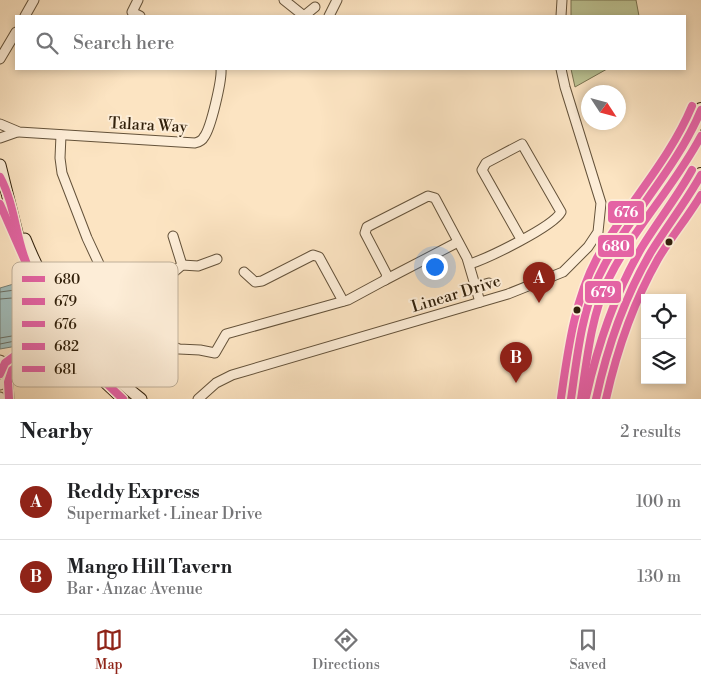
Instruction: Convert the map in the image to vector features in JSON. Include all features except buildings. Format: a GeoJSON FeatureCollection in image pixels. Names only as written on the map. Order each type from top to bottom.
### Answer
{"type":"FeatureCollection","features":[{"type":"Feature","properties":{"kind":"highway"},"geometry":{"type":"LineString","coordinates":[[571,399],[582,325],[600,274],[620,239],[684,150],[701,110]]}},
{"type":"Feature","properties":{"kind":"highway"},"geometry":{"type":"LineString","coordinates":[[596,399],[609,348],[631,292],[651,254],[701,175]]}},
{"type":"Feature","properties":{"kind":"main road"},"geometry":{"type":"LineString","coordinates":[[0,165],[1,179],[15,220],[25,262]]}},
{"type":"Feature","properties":{"kind":"main road"},"geometry":{"type":"LineString","coordinates":[[110,387],[123,399]]}},
{"type":"Feature","properties":{"kind":"main road"},"geometry":{"type":"LineString","coordinates":[[126,387],[141,399]]}},
{"type":"Feature","properties":{"kind":"street"},"geometry":{"type":"LineString","coordinates":[[26,15],[34,0]]}},
{"type":"Feature","properties":{"kind":"street"},"geometry":{"type":"LineString","coordinates":[[134,15],[138,0]]}},
{"type":"Feature","properties":{"kind":"street"},"geometry":{"type":"LineString","coordinates":[[284,0],[303,15]]}},
{"type":"Feature","properties":{"kind":"street"},"geometry":{"type":"LineString","coordinates":[[330,15],[337,0]]}},
{"type":"Feature","properties":{"kind":"street"},"geometry":{"type":"LineString","coordinates":[[561,15],[562,0]]}},
{"type":"Feature","properties":{"kind":"street"},"geometry":{"type":"LineString","coordinates":[[305,15],[315,7]]}},
{"type":"Feature","properties":{"kind":"street"},"geometry":{"type":"LineString","coordinates":[[0,59],[15,34]]}},
{"type":"Feature","properties":{"kind":"street","name":"Talara Way"},"geometry":{"type":"LineString","coordinates":[[0,124],[17,132],[188,144],[200,142],[206,134],[221,83],[221,70]]}},
{"type":"Feature","properties":{"kind":"street","name":"Linear Drive"},"geometry":{"type":"LineString","coordinates":[[202,397],[216,383],[232,375],[418,322],[508,294],[563,272],[588,247],[598,232],[601,203],[561,70]]}},
{"type":"Feature","properties":{"kind":"street","name":"Talara Way"},"geometry":{"type":"LineString","coordinates":[[0,138],[17,132]]}},
{"type":"Feature","properties":{"kind":"street"},"geometry":{"type":"LineString","coordinates":[[61,135],[60,158],[62,172],[84,231],[98,262]]}},
{"type":"Feature","properties":{"kind":"street"},"geometry":{"type":"LineString","coordinates":[[470,264],[485,259],[521,239],[558,218],[561,212],[522,144],[486,163],[482,170],[521,239]]}},
{"type":"Feature","properties":{"kind":"street"},"geometry":{"type":"LineString","coordinates":[[385,280],[387,275],[365,232],[367,227],[428,196],[435,198],[470,264],[480,302]]}},
{"type":"Feature","properties":{"kind":"street"},"geometry":{"type":"LineString","coordinates":[[173,236],[182,265]]}},
{"type":"Feature","properties":{"kind":"street"},"geometry":{"type":"LineString","coordinates":[[178,349],[215,353],[226,334],[344,301],[458,242]]}},
{"type":"Feature","properties":{"kind":"street"},"geometry":{"type":"LineString","coordinates":[[244,272],[255,282],[262,282],[313,255],[319,257],[344,301]]}},
{"type":"Feature","properties":{"kind":"street"},"geometry":{"type":"LineString","coordinates":[[178,268],[182,265],[198,266],[217,259]]}},
{"type":"Feature","properties":{"kind":"street"},"geometry":{"type":"LineString","coordinates":[[475,287],[489,283]]}},
{"type":"Feature","properties":{"kind":"street"},"geometry":{"type":"LineString","coordinates":[[3,361],[12,370],[4,384],[9,399]]}},
{"type":"Feature","properties":{"kind":"green space"},"geometry":{"type":"Polygon","coordinates":[[[571,0],[636,0],[639,15],[571,15],[571,0]]]}},
{"type":"Feature","properties":{"kind":"green space"},"geometry":{"type":"Polygon","coordinates":[[[571,70],[605,70],[575,87],[571,70]]]}},
{"type":"Feature","properties":{"kind":"water"},"geometry":{"type":"Polygon","coordinates":[[[12,284],[12,347],[0,349],[0,288],[12,284]]]}},
{"type":"Feature","properties":{"kind":"transit line","name":"676"},"geometry":{"type":"LineString","coordinates":[[561,398],[573,326],[589,274],[608,239],[671,146],[692,106]]}},
{"type":"Feature","properties":{"kind":"transit line","name":"680"},"geometry":{"type":"LineString","coordinates":[[571,399],[584,321],[599,276],[610,254],[678,154],[701,110]]}},
{"type":"Feature","properties":{"kind":"transit line","name":"679"},"geometry":{"type":"LineString","coordinates":[[581,399],[597,309],[608,280],[629,243],[679,173],[701,136]]}},
{"type":"Feature","properties":{"kind":"transit line","name":"676"},"geometry":{"type":"LineString","coordinates":[[586,397],[608,319],[632,264],[692,170]]}},
{"type":"Feature","properties":{"kind":"transit line","name":"680"},"geometry":{"type":"LineString","coordinates":[[596,399],[611,342],[641,269],[701,175]]}},
{"type":"Feature","properties":{"kind":"transit line","name":"682"},"geometry":{"type":"LineString","coordinates":[[0,177],[8,195],[26,262]]}},
{"type":"Feature","properties":{"kind":"transit line","name":"679"},"geometry":{"type":"LineString","coordinates":[[606,399],[615,363],[633,310],[658,259],[701,195]]}},
{"type":"Feature","properties":{"kind":"transit line","name":"681"},"geometry":{"type":"LineString","coordinates":[[0,204],[25,262]]}},
{"type":"Feature","properties":{"kind":"transit line","name":"681"},"geometry":{"type":"LineString","coordinates":[[0,374],[5,363],[12,358]]}},
{"type":"Feature","properties":{"kind":"transit line","name":"682"},"geometry":{"type":"LineString","coordinates":[[9,399],[8,382],[12,370]]}},
{"type":"Feature","properties":{"kind":"transit line","name":"682"},"geometry":{"type":"LineString","coordinates":[[110,387],[123,399]]}},
{"type":"Feature","properties":{"kind":"place","name":"Reddy Express"},"geometry":{"type":"Point","coordinates":[539,303]}},
{"type":"Feature","properties":{"kind":"place","name":"Mango Hill Tavern"},"geometry":{"type":"Point","coordinates":[516,383]}}]}
